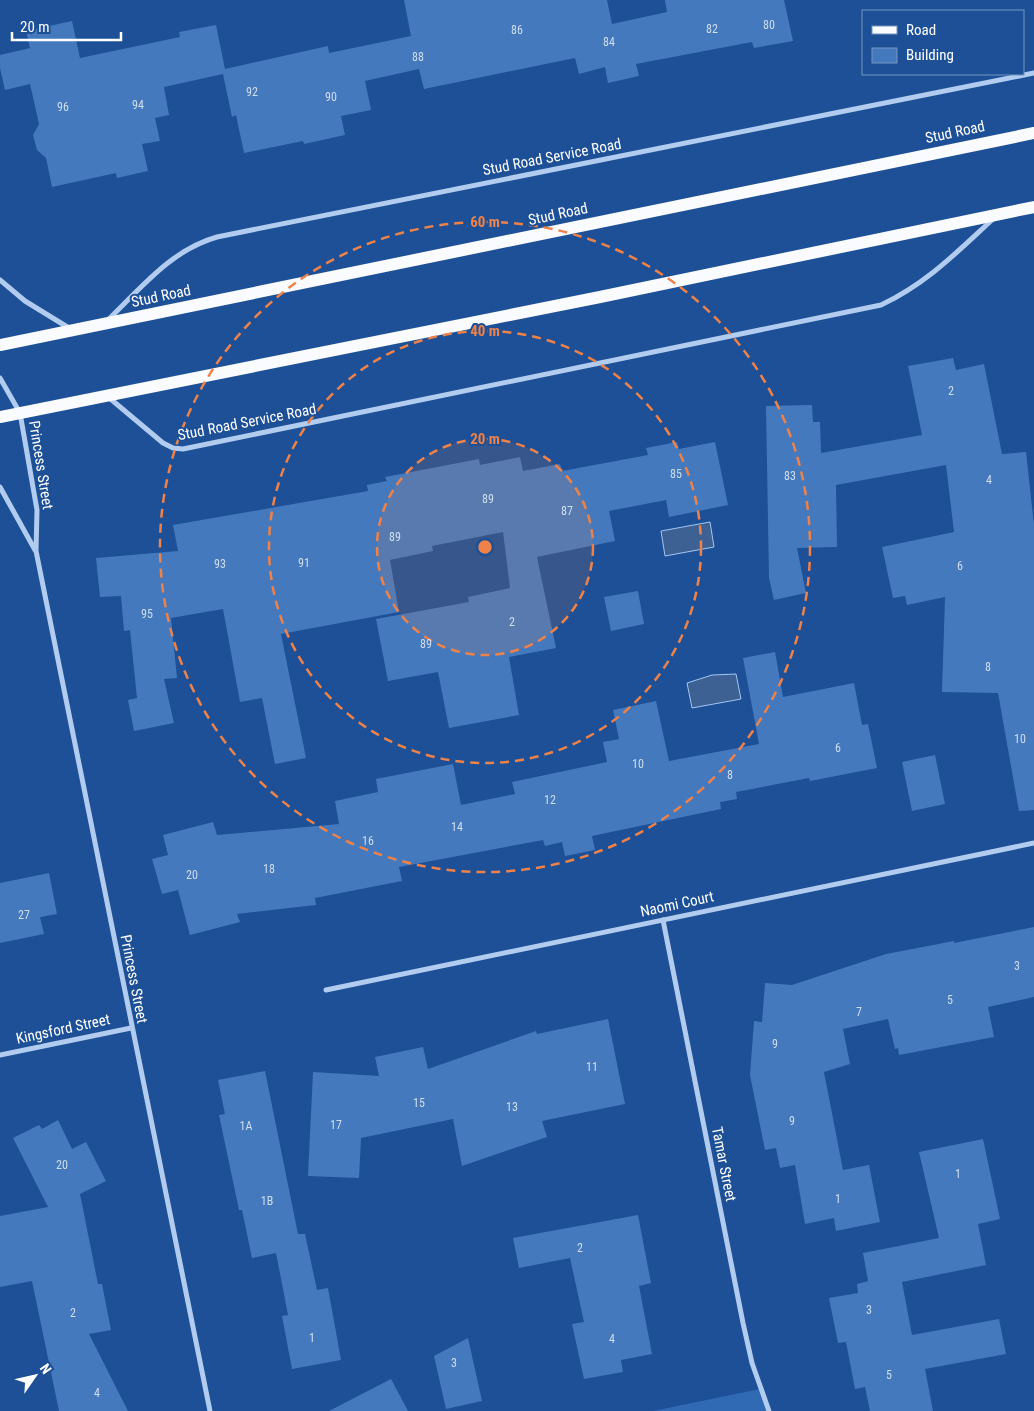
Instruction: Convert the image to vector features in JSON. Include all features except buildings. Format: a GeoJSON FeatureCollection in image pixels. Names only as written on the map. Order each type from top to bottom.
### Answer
{"type":"FeatureCollection","features":[{"type":"Feature","properties":{"kind":"main road","name":"Stud Road"},"geometry":{"type":"LineString","coordinates":[[0,345],[1034,133]]}},
{"type":"Feature","properties":{"kind":"main road"},"geometry":{"type":"LineString","coordinates":[[0,417],[600,297],[1034,207]]}},
{"type":"Feature","properties":{"kind":"street","name":"Stud Road Service Road"},"geometry":{"type":"LineString","coordinates":[[104,324],[177,255],[217,237],[1019,75]]}},
{"type":"Feature","properties":{"kind":"street","name":"Stud Road Service Road"},"geometry":{"type":"LineString","coordinates":[[105,395],[152,436],[173,448],[183,449],[881,305],[917,286],[999,214]]}},
{"type":"Feature","properties":{"kind":"street"},"geometry":{"type":"LineString","coordinates":[[0,280],[25,302],[74,330]]}},
{"type":"Feature","properties":{"kind":"street","name":"Princess Street"},"geometry":{"type":"LineString","coordinates":[[0,378],[20,413],[37,510],[36,551],[210,1411]]}},
{"type":"Feature","properties":{"kind":"street","name":"Princess Street"},"geometry":{"type":"LineString","coordinates":[[0,487],[36,551]]}},
{"type":"Feature","properties":{"kind":"street","name":"Naomi Court"},"geometry":{"type":"LineString","coordinates":[[326,990],[1034,843]]}},
{"type":"Feature","properties":{"kind":"street","name":"Tamar Street"},"geometry":{"type":"LineString","coordinates":[[663,920],[745,1331],[752,1363],[769,1411]]}},
{"type":"Feature","properties":{"kind":"street","name":"Kingsford Street"},"geometry":{"type":"LineString","coordinates":[[0,1055],[131,1028]]}},
{"type":"Feature","properties":{"kind":"shaded area"},"geometry":{"type":"Polygon","coordinates":[[[710,522],[714,547],[665,556],[661,531],[710,522]]]}},
{"type":"Feature","properties":{"kind":"shaded area"},"geometry":{"type":"Polygon","coordinates":[[[736,674],[741,699],[692,708],[687,683],[712,675],[736,674]]]}},
{"type":"Feature","properties":{"kind":"shaded area"},"geometry":{"type":"Polygon","coordinates":[[[760,1389],[769,1411],[653,1411],[760,1389]]]}}]}
